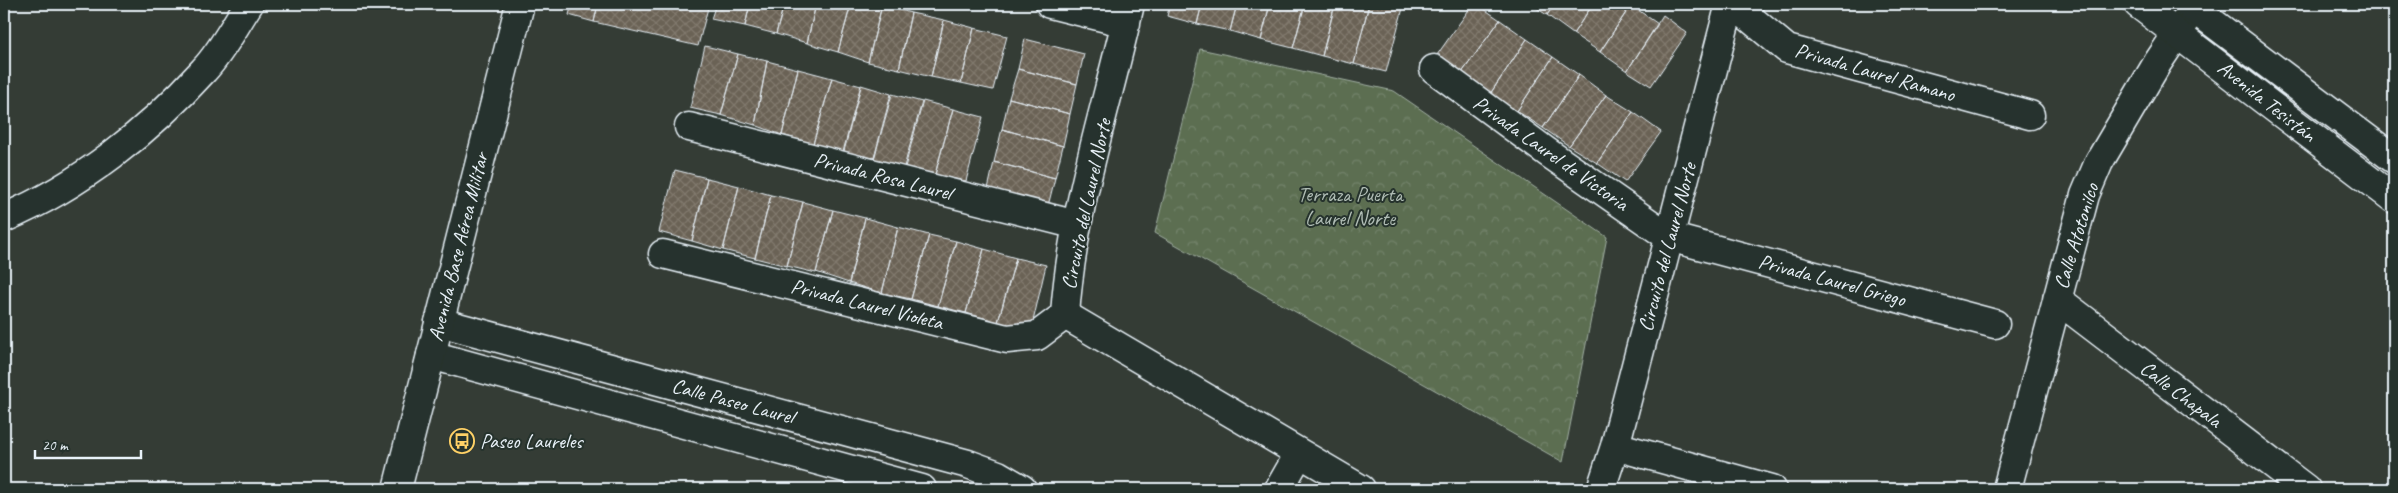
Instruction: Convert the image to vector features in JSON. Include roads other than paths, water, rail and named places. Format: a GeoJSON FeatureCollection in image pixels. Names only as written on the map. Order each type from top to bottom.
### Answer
{"type":"FeatureCollection","features":[{"type":"Feature","properties":{"kind":"street"},"geometry":{"type":"LineString","coordinates":[[4,218],[39,204],[103,162],[157,117],[206,69],[249,4]]}},
{"type":"Feature","properties":{"kind":"street","name":"Avenida Base Aérea Militar"},"geometry":{"type":"LineString","coordinates":[[397,489],[520,4]]}},
{"type":"Feature","properties":{"kind":"street"},"geometry":{"type":"LineString","coordinates":[[1050,4],[1128,13]]}},
{"type":"Feature","properties":{"kind":"street","name":"Circuito del Laurel Norte"},"geometry":{"type":"LineString","coordinates":[[1601,489],[1615,446],[1731,4]]}},
{"type":"Feature","properties":{"kind":"street","name":"Privada Laurel Ramano"},"geometry":{"type":"LineString","coordinates":[[1731,4],[1787,49],[2030,115]]}},
{"type":"Feature","properties":{"kind":"street","name":"Avenida Tesistán"},"geometry":{"type":"LineString","coordinates":[[2138,4],[2394,199]]}},
{"type":"Feature","properties":{"kind":"street","name":"Avenida Tesistán"},"geometry":{"type":"LineString","coordinates":[[2193,5],[2394,159]]}},
{"type":"Feature","properties":{"kind":"street","name":"Calle Atotonilco"},"geometry":{"type":"LineString","coordinates":[[2007,489],[2085,195],[2100,162],[2193,5]]}},
{"type":"Feature","properties":{"kind":"street","name":"Circuito del Laurel Norte"},"geometry":{"type":"LineString","coordinates":[[1128,13],[1068,267],[1065,315],[1299,454],[1345,485]]}},
{"type":"Feature","properties":{"kind":"street","name":"Privada Laurel de Victoria"},"geometry":{"type":"LineString","coordinates":[[1434,69],[1547,152],[1670,236]]}},
{"type":"Feature","properties":{"kind":"street","name":"Privada Rosa Laurel"},"geometry":{"type":"LineString","coordinates":[[689,126],[1077,225]]}},
{"type":"Feature","properties":{"kind":"street","name":"Privada Laurel Griego"},"geometry":{"type":"LineString","coordinates":[[1670,236],[1995,324]]}},
{"type":"Feature","properties":{"kind":"street","name":"Privada Laurel Violeta"},"geometry":{"type":"LineString","coordinates":[[663,254],[1007,339],[1038,336],[1065,315]]}},
{"type":"Feature","properties":{"kind":"street","name":"Calle Chapala"},"geometry":{"type":"LineString","coordinates":[[2057,300],[2306,489]]}},
{"type":"Feature","properties":{"kind":"street","name":"Calle Paseo Laurel"},"geometry":{"type":"LineString","coordinates":[[439,322],[968,464],[998,475],[1022,489]]}},
{"type":"Feature","properties":{"kind":"street","name":"Calle Paseo Laurel"},"geometry":{"type":"LineString","coordinates":[[431,355],[922,489]]}},
{"type":"Feature","properties":{"kind":"street"},"geometry":{"type":"LineString","coordinates":[[1615,446],[1772,489]]}},
{"type":"Feature","properties":{"kind":"street"},"geometry":{"type":"LineString","coordinates":[[1279,489],[1299,454]]}},
{"type":"Feature","properties":{"kind":"place","name":"Paseo Laureles"},"geometry":{"type":"Point","coordinates":[462,441]}},
{"type":"Feature","properties":{"kind":"park label","name":"Terraza Puerta Laurel Norte"},"geometry":{"type":"Point","coordinates":[1350,206]}}]}
